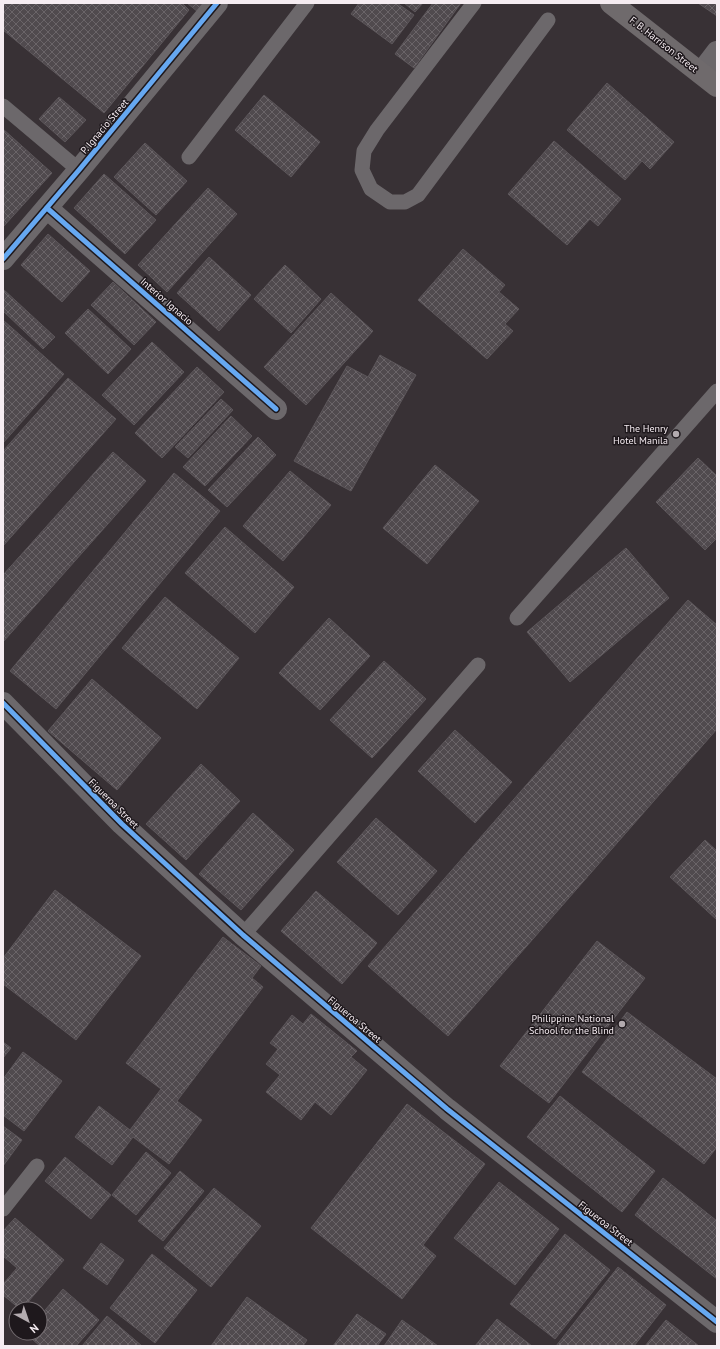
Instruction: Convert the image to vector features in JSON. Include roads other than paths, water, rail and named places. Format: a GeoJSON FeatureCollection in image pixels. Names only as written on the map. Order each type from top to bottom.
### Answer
{"type":"FeatureCollection","features":[{"type":"Feature","properties":{"kind":"main road","name":"F. B. Harrison Street"},"geometry":{"type":"LineString","coordinates":[[611,3],[709,80]]}},
{"type":"Feature","properties":{"kind":"street","name":"P. Ignacio Street"},"geometry":{"type":"LineString","coordinates":[[3,259],[79,170],[217,3]]}},
{"type":"Feature","properties":{"kind":"street"},"geometry":{"type":"LineString","coordinates":[[709,80],[717,52]]}},
{"type":"Feature","properties":{"kind":"street","name":"Interior Ignacio"},"geometry":{"type":"LineString","coordinates":[[47,208],[276,409]]}},
{"type":"Feature","properties":{"kind":"street","name":"Figueroa Street"},"geometry":{"type":"LineString","coordinates":[[3,703],[122,824],[243,935],[447,1109],[717,1322]]}},
{"type":"Feature","properties":{"kind":"lane"},"geometry":{"type":"LineString","coordinates":[[189,157],[307,3]]}},
{"type":"Feature","properties":{"kind":"lane"},"geometry":{"type":"LineString","coordinates":[[474,3],[377,130],[364,151],[362,170],[371,189],[390,202],[405,202],[418,195],[548,20]]}},
{"type":"Feature","properties":{"kind":"lane"},"geometry":{"type":"LineString","coordinates":[[3,106],[79,170]]}},
{"type":"Feature","properties":{"kind":"lane"},"geometry":{"type":"LineString","coordinates":[[517,618],[717,391]]}},
{"type":"Feature","properties":{"kind":"lane"},"geometry":{"type":"LineString","coordinates":[[243,935],[478,665]]}},
{"type":"Feature","properties":{"kind":"lane"},"geometry":{"type":"LineString","coordinates":[[3,1209],[37,1166]]}},
{"type":"Feature","properties":{"kind":"place","name":"The Henry Hotel Manila"},"geometry":{"type":"Point","coordinates":[676,434]}},
{"type":"Feature","properties":{"kind":"place","name":"Philippine National School for the Blind"},"geometry":{"type":"Point","coordinates":[622,1024]}}]}
